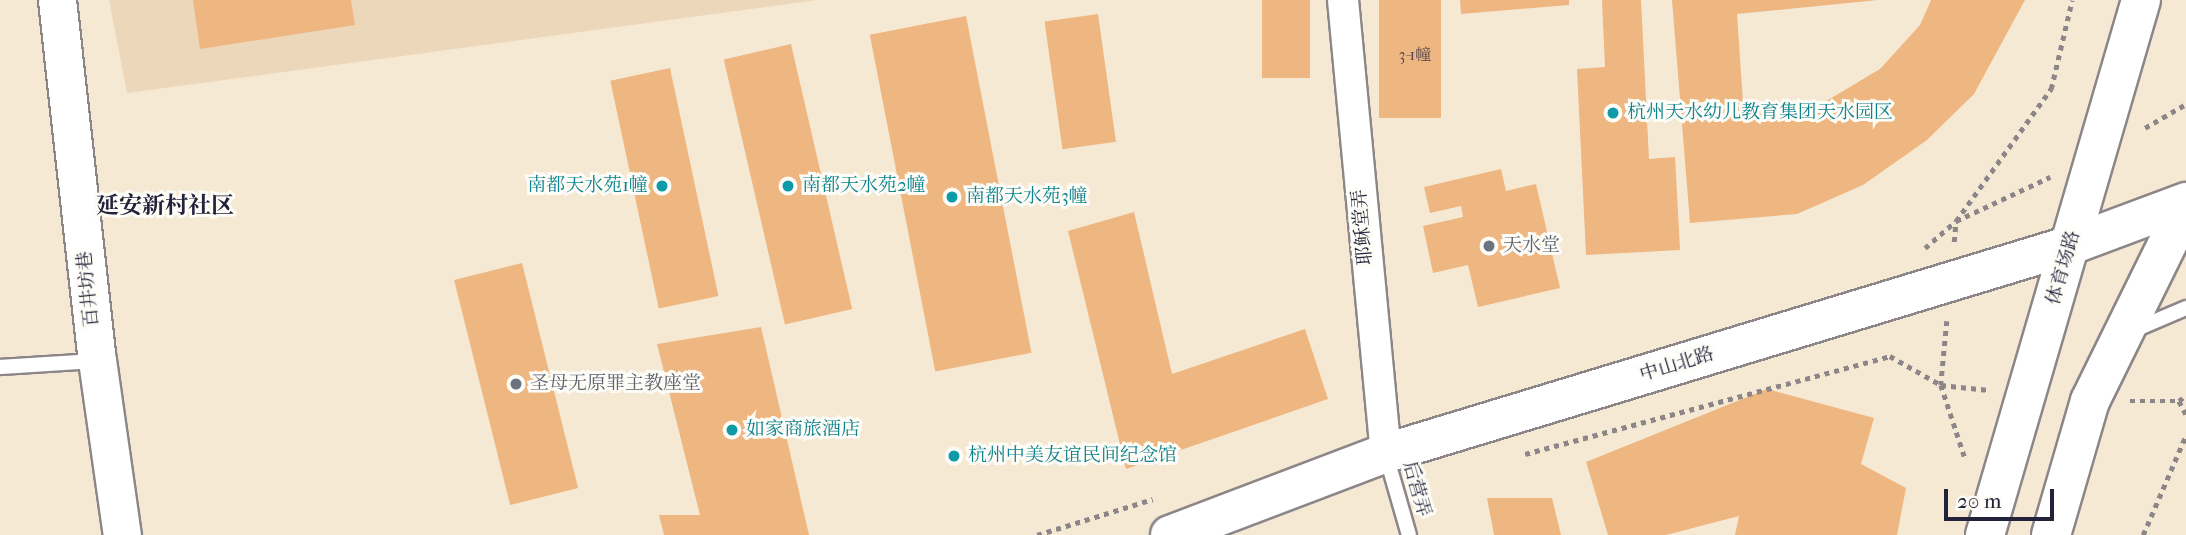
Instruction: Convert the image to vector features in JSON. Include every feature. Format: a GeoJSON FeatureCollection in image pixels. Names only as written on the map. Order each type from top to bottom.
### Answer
{"type":"FeatureCollection","features":[{"type":"Feature","properties":{"kind":"main road","name":"体育场路"},"geometry":{"type":"LineString","coordinates":[[1985,535],[2141,0]]}},
{"type":"Feature","properties":{"kind":"main road","name":"中山北路"},"geometry":{"type":"LineString","coordinates":[[1170,535],[1386,453],[2071,245],[2186,204]]}},
{"type":"Feature","properties":{"kind":"main road"},"geometry":{"type":"LineString","coordinates":[[2051,535],[2090,401],[2186,204]]}},
{"type":"Feature","properties":{"kind":"street","name":"百井坊巷"},"geometry":{"type":"LineString","coordinates":[[57,0],[97,360],[122,535]]}},
{"type":"Feature","properties":{"kind":"street","name":"耶稣堂弄"},"geometry":{"type":"LineString","coordinates":[[1343,0],[1386,453]]}},
{"type":"Feature","properties":{"kind":"lane"},"geometry":{"type":"LineString","coordinates":[[2121,335],[2186,309]]}},
{"type":"Feature","properties":{"kind":"lane"},"geometry":{"type":"LineString","coordinates":[[0,367],[97,360]]}},
{"type":"Feature","properties":{"kind":"lane","name":"后营弄"},"geometry":{"type":"LineString","coordinates":[[1386,453],[1409,535]]}},
{"type":"Feature","properties":{"kind":"path"},"geometry":{"type":"LineString","coordinates":[[1516,457],[1890,356],[1941,384],[2027,394]]}},
{"type":"Feature","properties":{"kind":"path"},"geometry":{"type":"LineString","coordinates":[[2090,401],[2179,401],[2186,395]]}},
{"type":"Feature","properties":{"kind":"path"},"geometry":{"type":"LineString","coordinates":[[2179,401],[2186,414]]}},
{"type":"Feature","properties":{"kind":"path"},"geometry":{"type":"LineString","coordinates":[[2143,535],[2186,435]]}},
{"type":"Feature","properties":{"kind":"shaded area"},"geometry":{"type":"Polygon","coordinates":[[[109,0],[818,0],[127,93],[109,0]]]}},
{"type":"Feature","properties":{"kind":"building"},"geometry":{"type":"Polygon","coordinates":[[[193,0],[351,0],[355,25],[200,49],[193,0]]]}},
{"type":"Feature","properties":{"kind":"building"},"geometry":{"type":"Polygon","coordinates":[[[1262,0],[1310,0],[1310,78],[1262,78],[1262,0]]]}},
{"type":"Feature","properties":{"kind":"building"},"geometry":{"type":"Polygon","coordinates":[[[1379,0],[1441,0],[1441,118],[1379,118],[1379,0]]]}},
{"type":"Feature","properties":{"kind":"building"},"geometry":{"type":"Polygon","coordinates":[[[1460,0],[1569,0],[1569,5],[1461,14],[1460,0]]]}},
{"type":"Feature","properties":{"kind":"building","name":"杭州天水幼儿教育集团天水园区"},"geometry":{"type":"Polygon","coordinates":[[[1602,0],[1641,0],[1649,159],[1675,157],[1680,250],[1586,255],[1577,69],[1605,67],[1602,0]]]}},
{"type":"Feature","properties":{"kind":"building"},"geometry":{"type":"Polygon","coordinates":[[[1672,0],[1878,0],[1737,14],[1744,117],[1823,103],[1880,69],[1920,25],[1931,0],[2025,0],[1974,94],[1927,140],[1863,185],[1797,214],[1690,223],[1672,0]]]}},
{"type":"Feature","properties":{"kind":"building"},"geometry":{"type":"Polygon","coordinates":[[[1098,14],[1116,142],[1062,149],[1045,22],[1098,14]]]}},
{"type":"Feature","properties":{"kind":"building","name":"南都天水苑3幢"},"geometry":{"type":"Polygon","coordinates":[[[966,16],[1031,353],[935,371],[870,35],[966,16]]]}},
{"type":"Feature","properties":{"kind":"building","name":"南都天水苑2幢"},"geometry":{"type":"Polygon","coordinates":[[[791,44],[852,309],[785,325],[724,60],[791,44]]]}},
{"type":"Feature","properties":{"kind":"building","name":"南都天水苑1幢"},"geometry":{"type":"Polygon","coordinates":[[[670,68],[718,296],[659,309],[610,81],[670,68]]]}},
{"type":"Feature","properties":{"kind":"building","name":"天水堂"},"geometry":{"type":"Polygon","coordinates":[[[1501,169],[1506,191],[1536,184],[1560,288],[1478,307],[1468,265],[1433,273],[1423,226],[1463,217],[1461,206],[1430,213],[1424,187],[1501,169]]]}},
{"type":"Feature","properties":{"kind":"building"},"geometry":{"type":"Polygon","coordinates":[[[1134,212],[1172,374],[1305,329],[1328,399],[1126,469],[1068,231],[1134,212]]]}},
{"type":"Feature","properties":{"kind":"building","name":"圣母无原罪主教座堂"},"geometry":{"type":"Polygon","coordinates":[[[522,263],[578,488],[510,505],[454,280],[522,263]]]}},
{"type":"Feature","properties":{"kind":"building","name":"如家商旅酒店"},"geometry":{"type":"Polygon","coordinates":[[[761,327],[809,535],[664,535],[659,515],[700,515],[657,344],[761,327]]]}},
{"type":"Feature","properties":{"kind":"building"},"geometry":{"type":"Polygon","coordinates":[[[1767,389],[1874,418],[1861,464],[1906,488],[1897,535],[1735,535],[1739,516],[1666,535],[1608,535],[1586,462],[1767,389]]]}},
{"type":"Feature","properties":{"kind":"building"},"geometry":{"type":"Polygon","coordinates":[[[1487,498],[1552,498],[1561,535],[1494,535],[1487,498]]]}},
{"type":"Feature","properties":{"kind":"place","name":"杭州天水幼儿教育集团天水园区"},"geometry":{"type":"Point","coordinates":[1613,113]}},
{"type":"Feature","properties":{"kind":"place","name":"南都天水苑1幢"},"geometry":{"type":"Point","coordinates":[662,186]}},
{"type":"Feature","properties":{"kind":"place","name":"南都天水苑2幢"},"geometry":{"type":"Point","coordinates":[788,186]}},
{"type":"Feature","properties":{"kind":"place","name":"南都天水苑3幢"},"geometry":{"type":"Point","coordinates":[952,197]}},
{"type":"Feature","properties":{"kind":"place","name":"天水堂"},"geometry":{"type":"Point","coordinates":[1489,246]}},
{"type":"Feature","properties":{"kind":"place","name":"圣母无原罪主教座堂"},"geometry":{"type":"Point","coordinates":[516,384]}},
{"type":"Feature","properties":{"kind":"place","name":"如家商旅酒店"},"geometry":{"type":"Point","coordinates":[732,430]}},
{"type":"Feature","properties":{"kind":"place","name":"杭州中美友谊民间纪念馆"},"geometry":{"type":"Point","coordinates":[954,456]}},
{"type":"Feature","properties":{"kind":"district","name":"延安新村社区"},"geometry":{"type":"Point","coordinates":[165,206]}}]}
